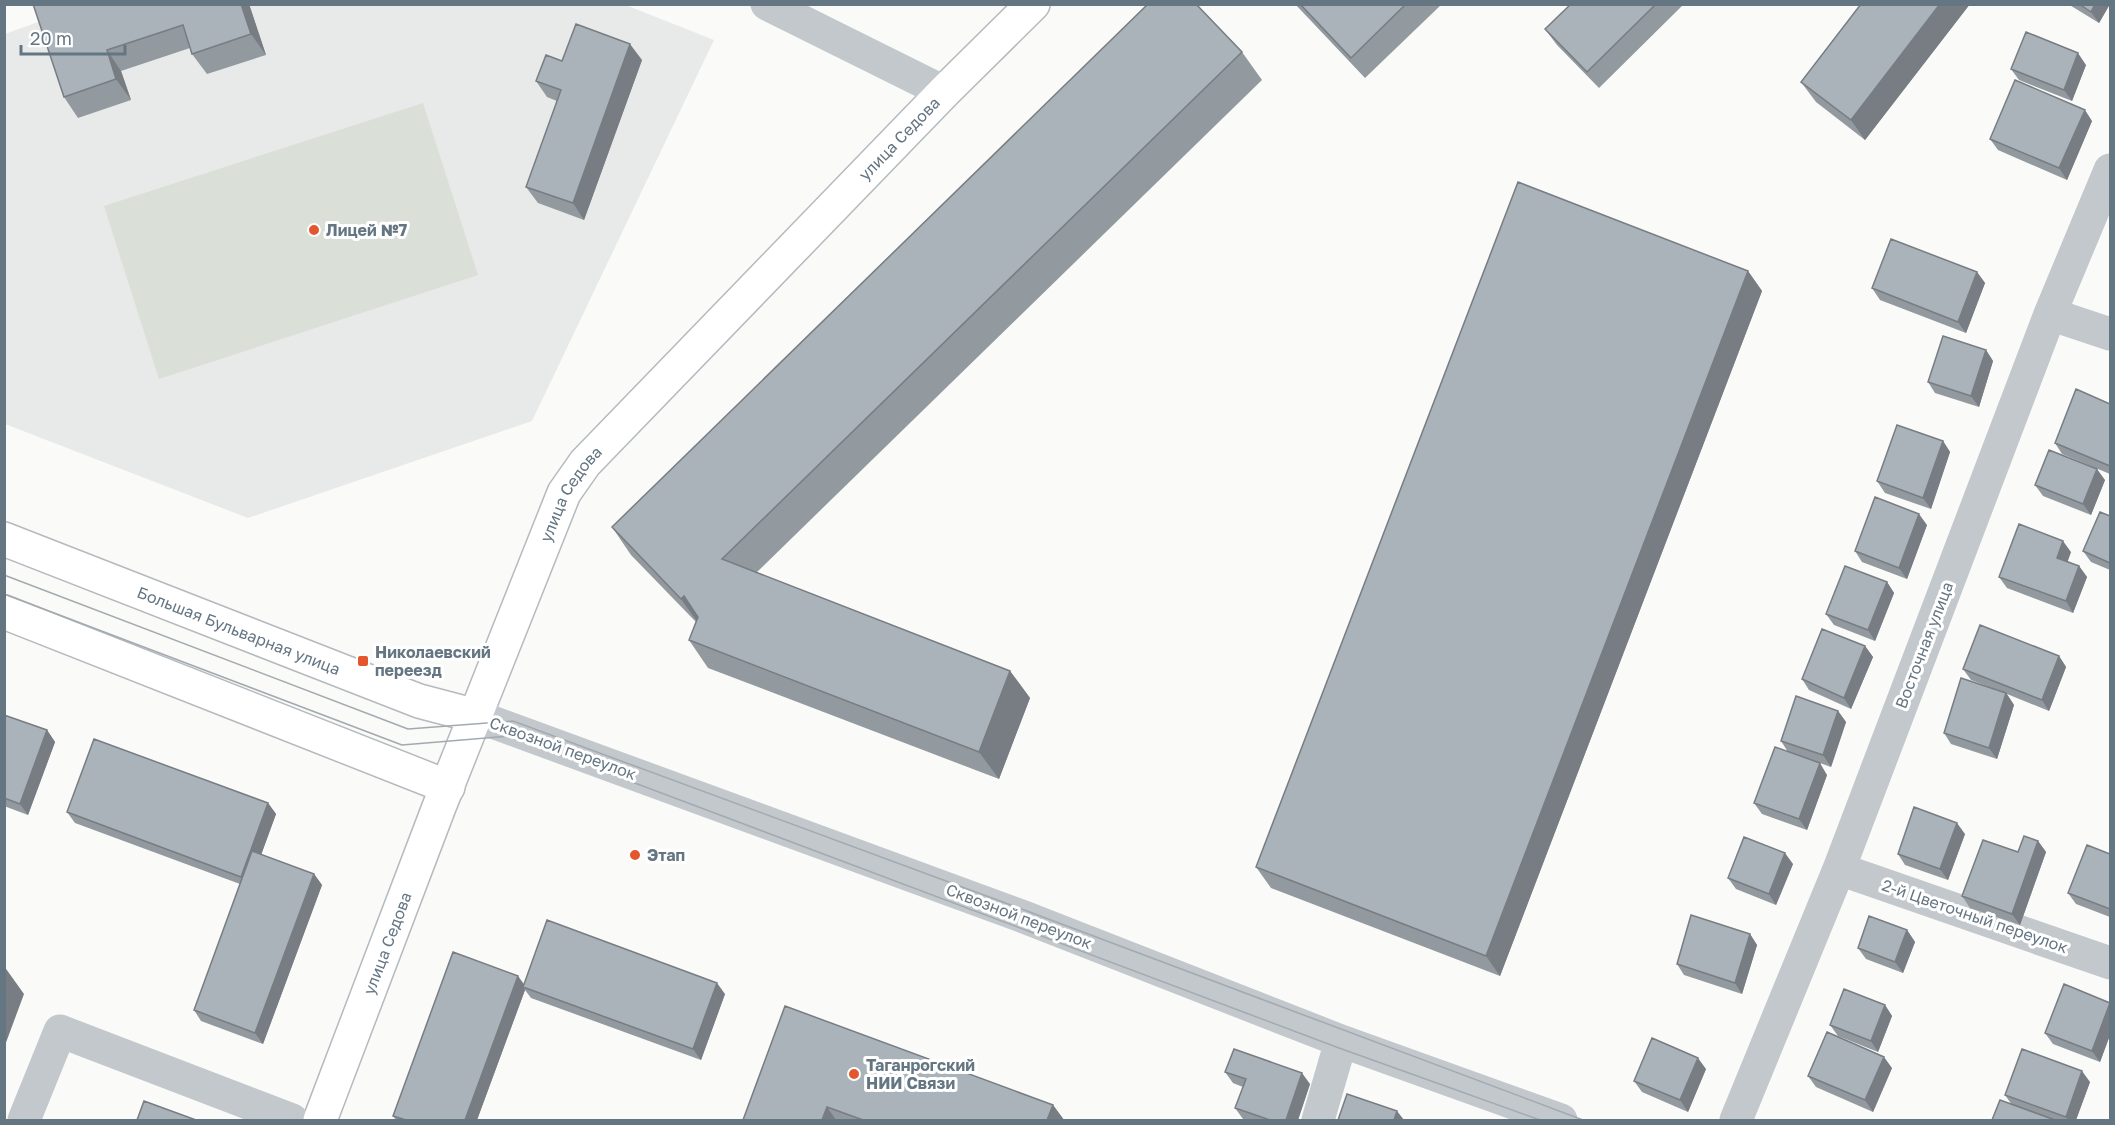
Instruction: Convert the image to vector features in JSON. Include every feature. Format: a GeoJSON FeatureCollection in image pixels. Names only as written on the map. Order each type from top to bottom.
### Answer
{"type":"FeatureCollection","features":[{"type":"Feature","properties":{"kind":"main road","name":"улица Седова"},"geometry":{"type":"LineString","coordinates":[[320,1120],[564,493],[585,463],[944,92],[1033,4]]}},
{"type":"Feature","properties":{"kind":"main road","name":"Большая Бульварная улица"},"geometry":{"type":"LineString","coordinates":[[4,538],[419,701],[476,716]]}},
{"type":"Feature","properties":{"kind":"main road"},"geometry":{"type":"LineString","coordinates":[[4,612],[448,787]]}},
{"type":"Feature","properties":{"kind":"street"},"geometry":{"type":"LineString","coordinates":[[767,4],[944,92]]}},
{"type":"Feature","properties":{"kind":"street","name":"Восточная улица"},"geometry":{"type":"LineString","coordinates":[[1736,1120],[1839,869],[2050,314],[2110,170]]}},
{"type":"Feature","properties":{"kind":"street"},"geometry":{"type":"LineString","coordinates":[[2050,314],[2110,334]]}},
{"type":"Feature","properties":{"kind":"street","name":"Сквозной переулок"},"geometry":{"type":"LineString","coordinates":[[476,716],[1024,917],[1341,1041],[1561,1120]]}},
{"type":"Feature","properties":{"kind":"street","name":"2-й Цветочный переулок"},"geometry":{"type":"LineString","coordinates":[[1839,869],[2110,963]]}},
{"type":"Feature","properties":{"kind":"street"},"geometry":{"type":"LineString","coordinates":[[24,1120],[60,1031],[292,1120]]}},
{"type":"Feature","properties":{"kind":"street"},"geometry":{"type":"LineString","coordinates":[[1318,1120],[1341,1041]]}},
{"type":"Feature","properties":{"kind":"shaded area","name":"Лицей №7"},"geometry":{"type":"Polygon","coordinates":[[[623,4],[714,40],[532,421],[248,518],[5,424],[5,34],[85,5],[623,4]]]}},
{"type":"Feature","properties":{"kind":"shaded area"},"geometry":{"type":"Polygon","coordinates":[[[423,103],[478,275],[159,379],[104,206],[423,103]]]}},
{"type":"Feature","properties":{"kind":"building"},"geometry":{"type":"Polygon","coordinates":[[[33,4],[241,4],[251,34],[192,54],[183,25],[107,50],[116,79],[64,97],[33,4]]]}},
{"type":"Feature","properties":{"kind":"building"},"geometry":{"type":"Polygon","coordinates":[[[1148,4],[1196,4],[1242,52],[722,559],[1010,671],[979,752],[689,640],[698,617],[684,596],[681,599],[612,527],[1148,4]]]}},
{"type":"Feature","properties":{"kind":"building"},"geometry":{"type":"Polygon","coordinates":[[[1300,4],[1406,4],[1351,58],[1300,4]]]}},
{"type":"Feature","properties":{"kind":"building"},"geometry":{"type":"Polygon","coordinates":[[[1571,4],[1656,4],[1587,72],[1545,29],[1571,4]]]}},
{"type":"Feature","properties":{"kind":"building"},"geometry":{"type":"Polygon","coordinates":[[[1861,4],[1940,4],[1851,120],[1801,82],[1861,4]]]}},
{"type":"Feature","properties":{"kind":"building"},"geometry":{"type":"Polygon","coordinates":[[[2079,4],[2095,4],[2091,12],[2079,4]]]}},
{"type":"Feature","properties":{"kind":"building"},"geometry":{"type":"Polygon","coordinates":[[[576,24],[630,44],[573,203],[526,187],[561,90],[536,81],[546,55],[562,61],[576,24]]]}},
{"type":"Feature","properties":{"kind":"building"},"geometry":{"type":"Polygon","coordinates":[[[2026,32],[2078,53],[2064,90],[2011,69],[2026,32]]]}},
{"type":"Feature","properties":{"kind":"building"},"geometry":{"type":"Polygon","coordinates":[[[2015,80],[2085,110],[2059,168],[1990,139],[2015,80]]]}},
{"type":"Feature","properties":{"kind":"building"},"geometry":{"type":"Polygon","coordinates":[[[1518,182],[1748,271],[1486,956],[1256,867],[1518,182]]]}},
{"type":"Feature","properties":{"kind":"building"},"geometry":{"type":"Polygon","coordinates":[[[1891,239],[1977,272],[1958,322],[1872,288],[1891,239]]]}},
{"type":"Feature","properties":{"kind":"building"},"geometry":{"type":"Polygon","coordinates":[[[1943,336],[1986,350],[1971,396],[1928,382],[1943,336]]]}},
{"type":"Feature","properties":{"kind":"building"},"geometry":{"type":"Polygon","coordinates":[[[2076,389],[2110,404],[2110,466],[2055,443],[2076,389]]]}},
{"type":"Feature","properties":{"kind":"building"},"geometry":{"type":"Polygon","coordinates":[[[1897,425],[1943,441],[1923,498],[1877,481],[1897,425]]]}},
{"type":"Feature","properties":{"kind":"building"},"geometry":{"type":"Polygon","coordinates":[[[2049,450],[2097,469],[2083,504],[2035,485],[2049,450]]]}},
{"type":"Feature","properties":{"kind":"building"},"geometry":{"type":"Polygon","coordinates":[[[1875,497],[1919,514],[1899,568],[1855,551],[1875,497]]]}},
{"type":"Feature","properties":{"kind":"building"},"geometry":{"type":"Polygon","coordinates":[[[2100,512],[2110,516],[2110,563],[2083,551],[2100,512]]]}},
{"type":"Feature","properties":{"kind":"building"},"geometry":{"type":"Polygon","coordinates":[[[2019,524],[2063,541],[2057,558],[2079,566],[2066,601],[1999,577],[2019,524]]]}},
{"type":"Feature","properties":{"kind":"building"},"geometry":{"type":"Polygon","coordinates":[[[1845,566],[1887,582],[1868,630],[1826,614],[1845,566]]]}},
{"type":"Feature","properties":{"kind":"building"},"geometry":{"type":"Polygon","coordinates":[[[1980,625],[2059,656],[2042,700],[1963,669],[1980,625]]]}},
{"type":"Feature","properties":{"kind":"building"},"geometry":{"type":"Polygon","coordinates":[[[1822,629],[1865,646],[1844,698],[1802,679],[1822,629]]]}},
{"type":"Feature","properties":{"kind":"building"},"geometry":{"type":"Polygon","coordinates":[[[1961,678],[2006,693],[1989,748],[1944,733],[1961,678]]]}},
{"type":"Feature","properties":{"kind":"building"},"geometry":{"type":"Polygon","coordinates":[[[1796,696],[1838,711],[1823,755],[1781,741],[1796,696]]]}},
{"type":"Feature","properties":{"kind":"building"},"geometry":{"type":"Polygon","coordinates":[[[4,715],[47,730],[20,804],[4,798],[4,715]]]}},
{"type":"Feature","properties":{"kind":"building"},"geometry":{"type":"Polygon","coordinates":[[[94,739],[268,803],[241,877],[67,812],[94,739]]]}},
{"type":"Feature","properties":{"kind":"building"},"geometry":{"type":"Polygon","coordinates":[[[1775,747],[1820,763],[1799,819],[1754,803],[1775,747]]]}},
{"type":"Feature","properties":{"kind":"building"},"geometry":{"type":"Polygon","coordinates":[[[1914,807],[1957,823],[1940,869],[1898,854],[1914,807]]]}},
{"type":"Feature","properties":{"kind":"building"},"geometry":{"type":"Polygon","coordinates":[[[2024,836],[2038,841],[2012,914],[1962,896],[1983,840],[2018,852],[2024,836]]]}},
{"type":"Feature","properties":{"kind":"building"},"geometry":{"type":"Polygon","coordinates":[[[1744,837],[1785,853],[1769,894],[1728,878],[1744,837]]]}},
{"type":"Feature","properties":{"kind":"building"},"geometry":{"type":"Polygon","coordinates":[[[2087,845],[2110,854],[2110,909],[2068,893],[2087,845]]]}},
{"type":"Feature","properties":{"kind":"building"},"geometry":{"type":"Polygon","coordinates":[[[252,851],[314,874],[255,1033],[194,1010],[252,851]]]}},
{"type":"Feature","properties":{"kind":"building"},"geometry":{"type":"Polygon","coordinates":[[[1691,915],[1750,934],[1735,983],[1677,964],[1691,915]]]}},
{"type":"Feature","properties":{"kind":"building"},"geometry":{"type":"Polygon","coordinates":[[[1869,916],[1907,930],[1895,962],[1858,948],[1869,916]]]}},
{"type":"Feature","properties":{"kind":"building"},"geometry":{"type":"Polygon","coordinates":[[[547,920],[717,983],[693,1049],[523,987],[547,920]]]}},
{"type":"Feature","properties":{"kind":"building"},"geometry":{"type":"Polygon","coordinates":[[[453,952],[518,976],[465,1120],[406,1120],[393,1116],[453,952]]]}},
{"type":"Feature","properties":{"kind":"building"},"geometry":{"type":"Polygon","coordinates":[[[2064,984],[2110,1003],[2092,1051],[2045,1033],[2064,984]]]}},
{"type":"Feature","properties":{"kind":"building"},"geometry":{"type":"Polygon","coordinates":[[[1844,989],[1885,1005],[1871,1041],[1830,1025],[1844,989]]]}},
{"type":"Feature","properties":{"kind":"building","name":"Таганрогский НИИ Связи"},"geometry":{"type":"Polygon","coordinates":[[[785,1006],[1053,1105],[1047,1120],[863,1120],[827,1107],[822,1120],[743,1120],[785,1006]]]}},
{"type":"Feature","properties":{"kind":"building"},"geometry":{"type":"Polygon","coordinates":[[[1827,1032],[1884,1057],[1865,1100],[1808,1076],[1827,1032]]]}},
{"type":"Feature","properties":{"kind":"building"},"geometry":{"type":"Polygon","coordinates":[[[1652,1038],[1698,1058],[1680,1100],[1634,1081],[1652,1038]]]}},
{"type":"Feature","properties":{"kind":"building"},"geometry":{"type":"Polygon","coordinates":[[[1234,1049],[1302,1073],[1286,1120],[1270,1120],[1235,1108],[1246,1079],[1225,1072],[1234,1049]]]}},
{"type":"Feature","properties":{"kind":"building"},"geometry":{"type":"Polygon","coordinates":[[[2022,1049],[2082,1071],[2066,1117],[2005,1095],[2022,1049]]]}},
{"type":"Feature","properties":{"kind":"building"},"geometry":{"type":"Polygon","coordinates":[[[1347,1094],[1397,1111],[1394,1120],[1338,1120],[1347,1094]]]}},
{"type":"Feature","properties":{"kind":"building"},"geometry":{"type":"Polygon","coordinates":[[[2000,1100],[2055,1120],[1992,1120],[2000,1100]]]}},
{"type":"Feature","properties":{"kind":"building"},"geometry":{"type":"Polygon","coordinates":[[[144,1101],[196,1120],[137,1120],[144,1101]]]}},
{"type":"Feature","properties":{"kind":"tram line"},"geometry":{"type":"LineString","coordinates":[[4,575],[408,729],[513,721],[1583,1120]]}},
{"type":"Feature","properties":{"kind":"tram line"},"geometry":{"type":"LineString","coordinates":[[4,594],[402,745],[510,736],[1339,1048],[1540,1120]]}},
{"type":"Feature","properties":{"kind":"place","name":"Лицей №7"},"geometry":{"type":"Point","coordinates":[314,230]}},
{"type":"Feature","properties":{"kind":"place","name":"Николаевский переезд"},"geometry":{"type":"Point","coordinates":[363,661]}},
{"type":"Feature","properties":{"kind":"place","name":"Этап"},"geometry":{"type":"Point","coordinates":[635,855]}},
{"type":"Feature","properties":{"kind":"place","name":"Таганрогский НИИ Связи"},"geometry":{"type":"Point","coordinates":[854,1074]}}]}
